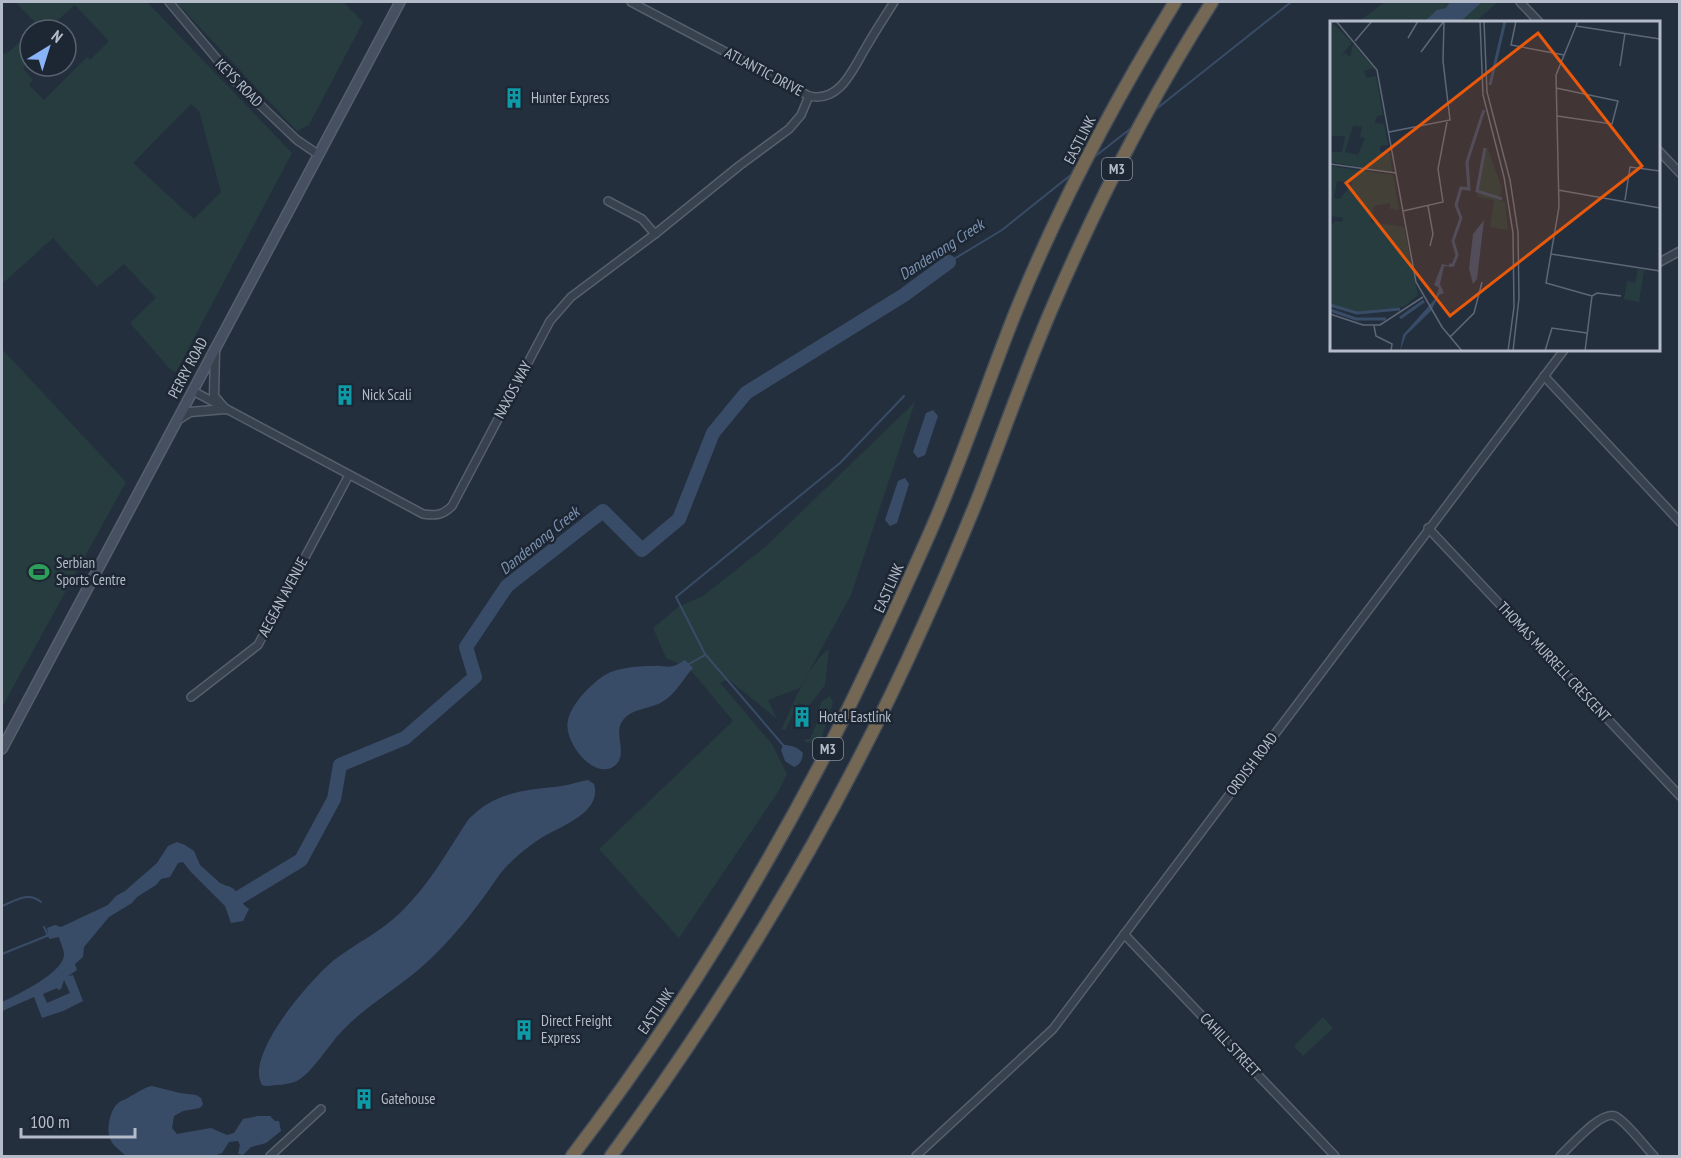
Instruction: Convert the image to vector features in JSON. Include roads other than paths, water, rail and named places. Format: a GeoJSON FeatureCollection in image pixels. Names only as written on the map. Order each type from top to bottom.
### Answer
{"type":"FeatureCollection","features":[{"type":"Feature","properties":{"kind":"highway","name":"EASTLINK"},"geometry":{"type":"LineString","coordinates":[[572,1156],[605,1112],[694,980],[762,870],[821,763],[885,634],[930,532],[1017,308],[1061,211],[1117,102],[1175,2]]}},
{"type":"Feature","properties":{"kind":"highway","name":"M3"},"geometry":{"type":"LineString","coordinates":[[611,1156],[654,1097],[741,966],[806,857],[874,728],[951,563],[1068,272],[1132,140],[1212,2]]}},
{"type":"Feature","properties":{"kind":"main road","name":"PERRY ROAD"},"geometry":{"type":"LineString","coordinates":[[2,749],[400,2]]}},
{"type":"Feature","properties":{"kind":"street","name":"KEYS ROAD"},"geometry":{"type":"LineString","coordinates":[[169,2],[237,83],[297,140],[319,155]]}},
{"type":"Feature","properties":{"kind":"street","name":"ATLANTIC DRIVE"},"geometry":{"type":"LineString","coordinates":[[631,2],[809,96],[826,96],[845,82],[894,2]]}},
{"type":"Feature","properties":{"kind":"street"},"geometry":{"type":"LineString","coordinates":[[1520,2],[1538,21]]}},
{"type":"Feature","properties":{"kind":"street","name":"NAXOS WAY"},"geometry":{"type":"LineString","coordinates":[[193,391],[423,514],[435,516],[445,513],[452,506],[550,321],[559,309],[571,297],[789,129],[801,115],[809,96]]}},
{"type":"Feature","properties":{"kind":"street"},"geometry":{"type":"LineString","coordinates":[[1660,151],[1680,173]]}},
{"type":"Feature","properties":{"kind":"street"},"geometry":{"type":"LineString","coordinates":[[608,201],[642,219],[655,234]]}},
{"type":"Feature","properties":{"kind":"street"},"geometry":{"type":"LineString","coordinates":[[1660,262],[1680,251]]}},
{"type":"Feature","properties":{"kind":"street"},"geometry":{"type":"LineString","coordinates":[[214,350],[214,396],[225,409]]}},
{"type":"Feature","properties":{"kind":"street","name":"ORDISH ROAD"},"geometry":{"type":"LineString","coordinates":[[916,1156],[1053,1029],[1563,351]]}},
{"type":"Feature","properties":{"kind":"street"},"geometry":{"type":"LineString","coordinates":[[1544,376],[1680,522]]}},
{"type":"Feature","properties":{"kind":"street"},"geometry":{"type":"LineString","coordinates":[[177,420],[190,412],[225,409]]}},
{"type":"Feature","properties":{"kind":"street","name":"AEGEAN AVENUE"},"geometry":{"type":"LineString","coordinates":[[191,698],[258,645],[349,475]]}},
{"type":"Feature","properties":{"kind":"street","name":"THOMAS MURRELL CRESCENT"},"geometry":{"type":"LineString","coordinates":[[1428,528],[1680,796]]}},
{"type":"Feature","properties":{"kind":"street","name":"CAHILL STREET"},"geometry":{"type":"LineString","coordinates":[[1124,934],[1335,1156]]}},
{"type":"Feature","properties":{"kind":"street"},"geometry":{"type":"LineString","coordinates":[[270,1156],[321,1109]]}},
{"type":"Feature","properties":{"kind":"street"},"geometry":{"type":"LineString","coordinates":[[1560,1156],[1600,1119],[1608,1115],[1613,1115],[1622,1122],[1654,1156]]}},
{"type":"Feature","properties":{"kind":"water"},"geometry":{"type":"Polygon","coordinates":[[[1450,2],[1482,2],[1461,21],[1425,21],[1437,10],[1446,8],[1450,2]]]}},
{"type":"Feature","properties":{"kind":"water"},"geometry":{"type":"Polygon","coordinates":[[[933,410],[938,416],[925,455],[918,458],[913,452],[926,413],[933,410]]]}},
{"type":"Feature","properties":{"kind":"water"},"geometry":{"type":"Polygon","coordinates":[[[905,478],[909,484],[897,523],[890,526],[885,520],[898,481],[905,478]]]}},
{"type":"Feature","properties":{"kind":"water"},"geometry":{"type":"Polygon","coordinates":[[[685,660],[693,668],[671,695],[657,705],[632,713],[623,720],[619,731],[621,754],[616,764],[611,768],[603,769],[587,762],[574,746],[568,728],[570,714],[583,694],[605,675],[616,670],[643,666],[671,667],[685,660]]]}},
{"type":"Feature","properties":{"kind":"water"},"geometry":{"type":"Polygon","coordinates":[[[783,745],[794,747],[803,753],[798,765],[794,767],[785,761],[781,750],[783,745]]]}},
{"type":"Feature","properties":{"kind":"water"},"geometry":{"type":"Polygon","coordinates":[[[588,780],[594,784],[595,794],[586,811],[568,824],[541,838],[514,859],[441,949],[352,1022],[303,1077],[290,1083],[262,1085],[259,1072],[262,1055],[271,1037],[296,1000],[334,960],[385,926],[411,902],[437,868],[468,820],[477,811],[508,795],[588,780]]]}},
{"type":"Feature","properties":{"kind":"water"},"geometry":{"type":"Polygon","coordinates":[[[177,842],[185,845],[194,851],[200,865],[220,883],[234,889],[249,909],[243,921],[231,923],[225,906],[183,862],[178,863],[170,877],[161,879],[132,903],[109,917],[84,947],[83,957],[75,964],[77,970],[68,976],[73,975],[83,1001],[42,1018],[34,997],[2,1011],[2,1002],[38,983],[62,962],[64,953],[59,937],[49,939],[47,928],[55,925],[61,927],[108,905],[157,863],[168,846],[177,842]],[[64,980],[61,989],[57,988],[43,994],[47,1003],[70,993],[64,980]]]}},
{"type":"Feature","properties":{"kind":"water"},"geometry":{"type":"Polygon","coordinates":[[[152,1086],[201,1098],[203,1104],[200,1108],[183,1111],[174,1116],[172,1128],[177,1134],[211,1128],[227,1135],[234,1133],[243,1119],[258,1116],[270,1116],[275,1121],[279,1121],[281,1131],[266,1143],[251,1147],[243,1155],[238,1154],[240,1145],[238,1141],[229,1142],[222,1153],[214,1156],[126,1156],[110,1139],[108,1130],[111,1115],[118,1103],[152,1086]]]}},
{"type":"Feature","properties":{"kind":"waterway","name":"Dandenong Creek"},"geometry":{"type":"LineString","coordinates":[[1155,110],[1291,2]]}},
{"type":"Feature","properties":{"kind":"waterway","name":"Dandenong Creek"},"geometry":{"type":"LineString","coordinates":[[1093,158],[1134,126]]}},
{"type":"Feature","properties":{"kind":"waterway","name":"Dandenong Creek"},"geometry":{"type":"LineString","coordinates":[[949,262],[1002,230],[1072,174]]}},
{"type":"Feature","properties":{"kind":"waterway","name":"Dandenong Creek"},"geometry":{"type":"LineString","coordinates":[[227,893],[235,900],[301,860],[334,799],[340,765],[405,738],[475,677],[466,647],[507,586],[603,511],[642,550],[679,519],[713,433],[746,393],[904,295],[949,262]]}},
{"type":"Feature","properties":{"kind":"waterway"},"geometry":{"type":"LineString","coordinates":[[783,745],[705,654],[676,597],[840,463],[904,396]]}},
{"type":"Feature","properties":{"kind":"waterway"},"geometry":{"type":"LineString","coordinates":[[689,664],[705,655]]}},
{"type":"Feature","properties":{"kind":"waterway"},"geometry":{"type":"LineString","coordinates":[[2,906],[26,897],[41,902]]}},
{"type":"Feature","properties":{"kind":"waterway"},"geometry":{"type":"LineString","coordinates":[[44,927],[48,936]]}},
{"type":"Feature","properties":{"kind":"waterway"},"geometry":{"type":"LineString","coordinates":[[2,954],[49,935]]}},
{"type":"Feature","properties":{"kind":"place","name":"Hunter Express"},"geometry":{"type":"Point","coordinates":[514,98]}},
{"type":"Feature","properties":{"kind":"place","name":"Nick Scali"},"geometry":{"type":"Point","coordinates":[345,395]}},
{"type":"Feature","properties":{"kind":"place","name":"Serbian Sports Centre"},"geometry":{"type":"Point","coordinates":[39,572]}},
{"type":"Feature","properties":{"kind":"place","name":"Hotel Eastlink"},"geometry":{"type":"Point","coordinates":[802,717]}},
{"type":"Feature","properties":{"kind":"place","name":"Direct Freight Express"},"geometry":{"type":"Point","coordinates":[524,1030]}},
{"type":"Feature","properties":{"kind":"place","name":"Gatehouse"},"geometry":{"type":"Point","coordinates":[364,1099]}}]}
